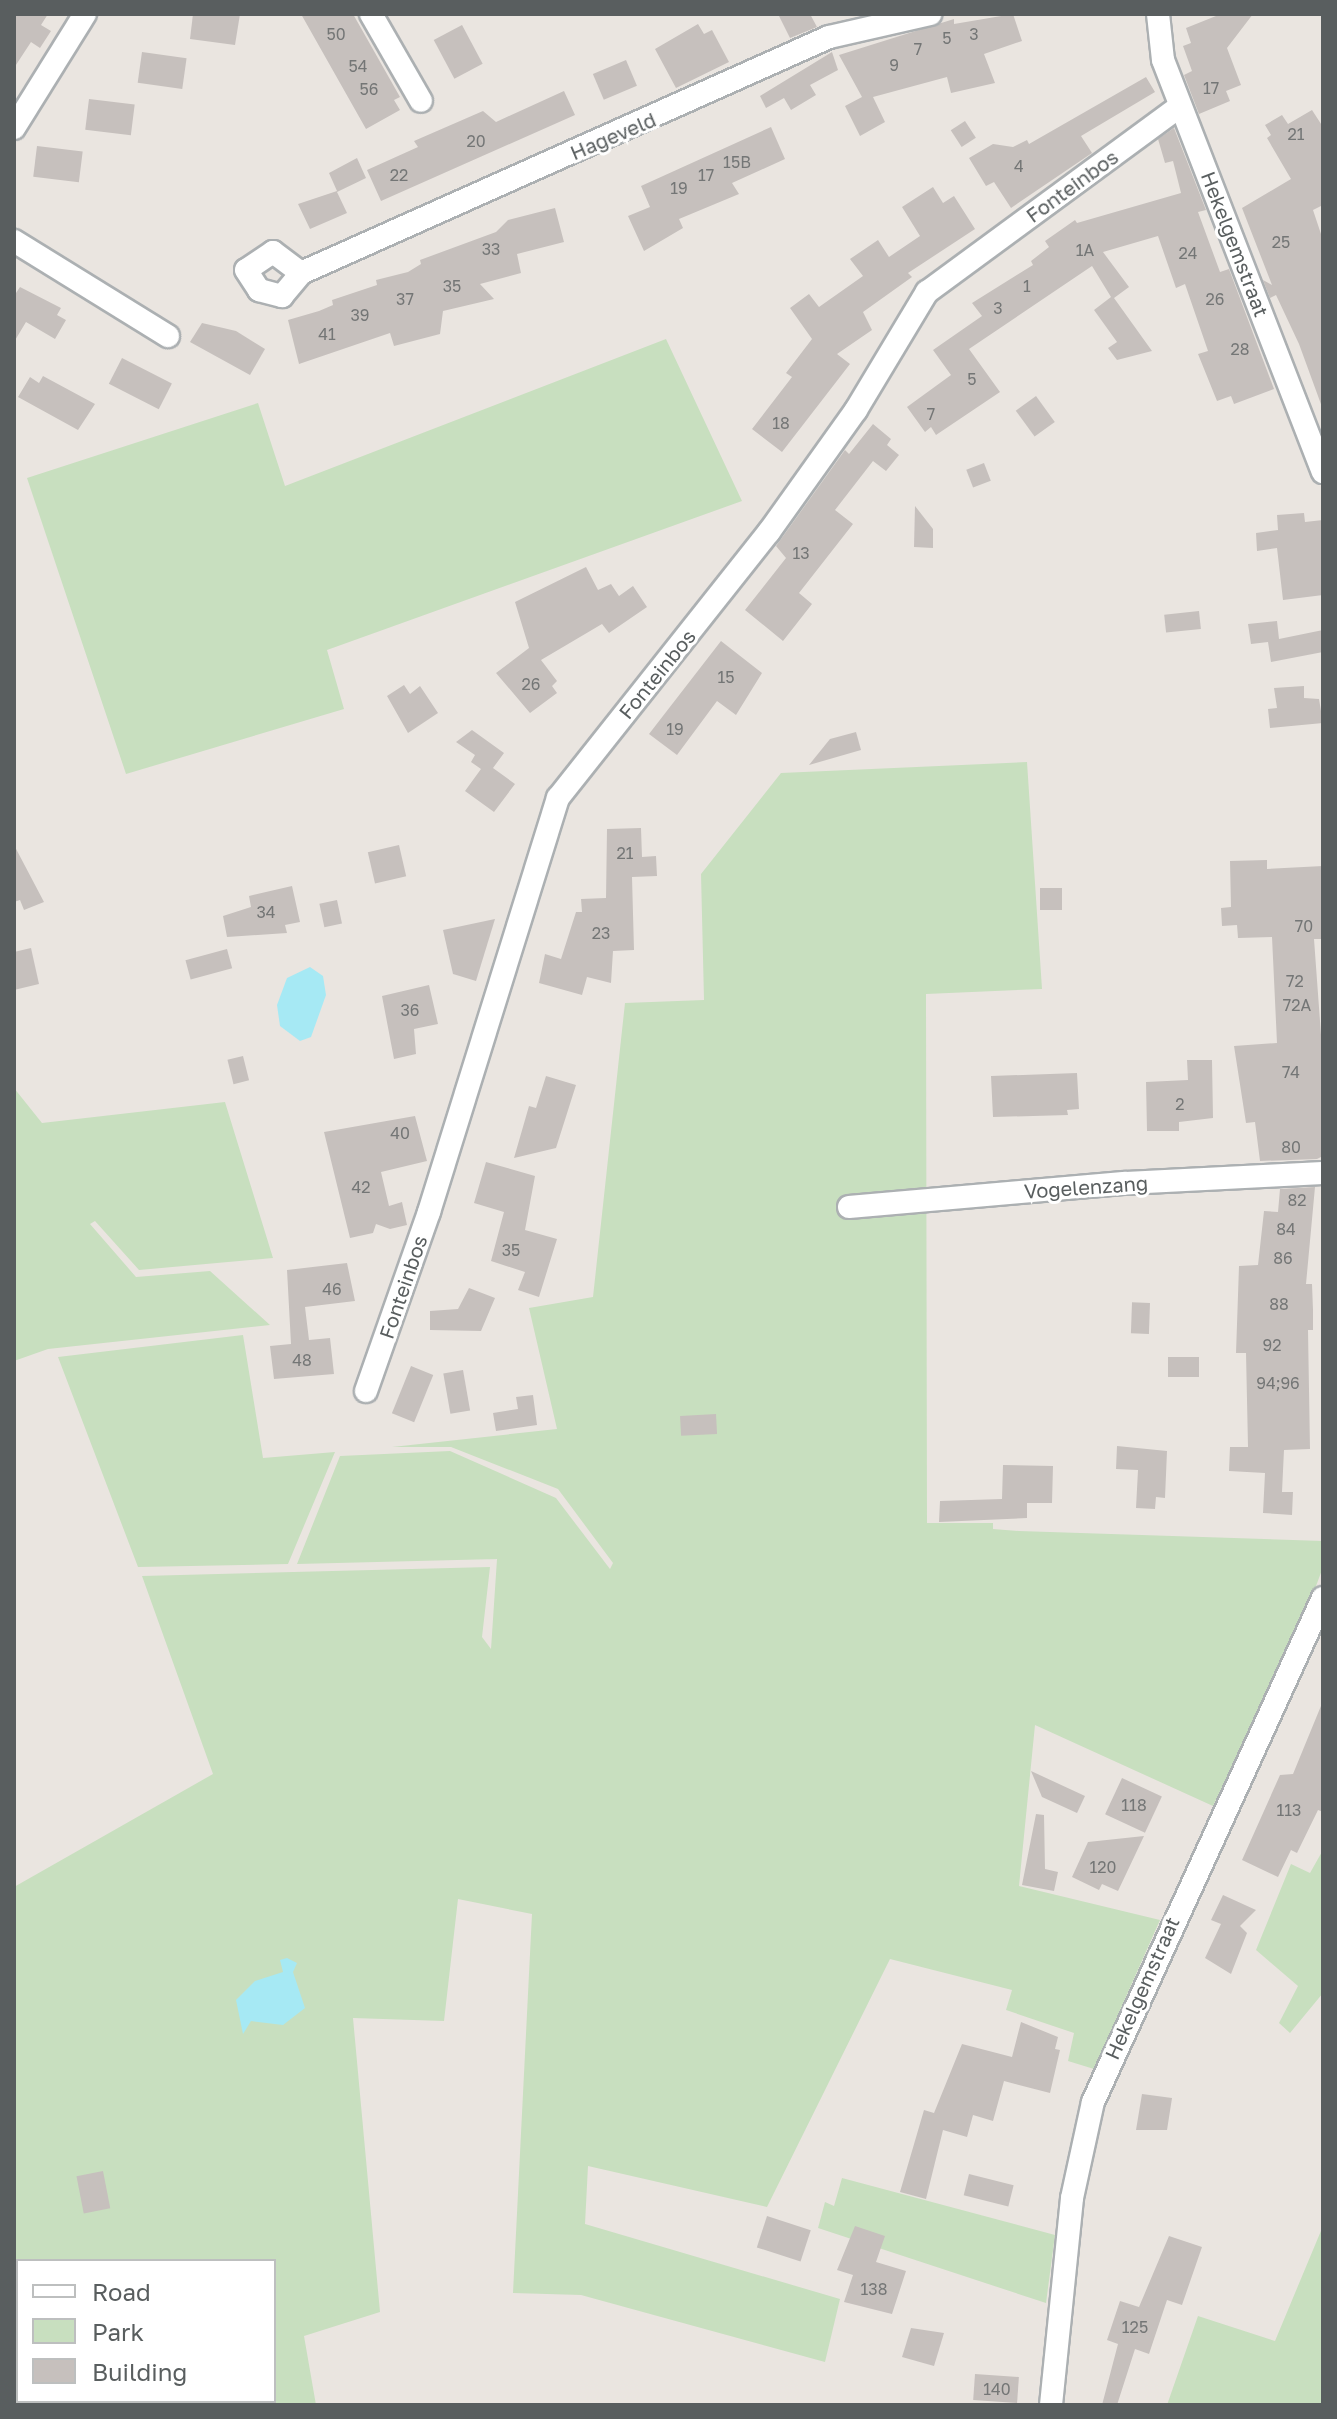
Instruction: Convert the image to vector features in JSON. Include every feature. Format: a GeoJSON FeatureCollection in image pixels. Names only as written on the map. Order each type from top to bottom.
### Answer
{"type":"FeatureCollection","features":[{"type":"Feature","properties":{"kind":"street"},"geometry":{"type":"LineString","coordinates":[[14,128],[85,14]]}},
{"type":"Feature","properties":{"kind":"street"},"geometry":{"type":"LineString","coordinates":[[371,14],[421,101]]}},
{"type":"Feature","properties":{"kind":"street","name":"Hageveld"},"geometry":{"type":"LineString","coordinates":[[301,273],[829,37],[930,14]]}},
{"type":"Feature","properties":{"kind":"street","name":"Hekelgemstraat"},"geometry":{"type":"LineString","coordinates":[[1158,14],[1163,60],[1323,472]]}},
{"type":"Feature","properties":{"kind":"street","name":"Fonteinbos"},"geometry":{"type":"LineString","coordinates":[[366,1391],[429,1212],[558,798],[769,532],[856,410],[927,292],[1180,106]]}},
{"type":"Feature","properties":{"kind":"street"},"geometry":{"type":"LineString","coordinates":[[14,241],[168,336]]}},
{"type":"Feature","properties":{"kind":"street","name":"Vogelenzang"},"geometry":{"type":"LineString","coordinates":[[849,1207],[1126,1183],[1323,1173]]}},
{"type":"Feature","properties":{"kind":"street","name":"Hekelgemstraat"},"geometry":{"type":"LineString","coordinates":[[1051,2405],[1072,2198],[1093,2102],[1323,1598]]}},
{"type":"Feature","properties":{"kind":"green space"},"geometry":{"type":"Polygon","coordinates":[[[666,339],[742,501],[327,650],[344,709],[126,774],[27,478],[258,403],[285,486],[666,339]]]}},
{"type":"Feature","properties":{"kind":"green space"},"geometry":{"type":"Polygon","coordinates":[[[1027,762],[1042,989],[926,994],[927,1523],[993,1523],[993,1529],[1019,1531],[1323,1541],[1323,1567],[1308,1608],[1213,1806],[1035,1725],[1019,1886],[1160,1920],[1094,2069],[1068,2061],[1074,2033],[1006,2010],[1012,1990],[890,1959],[767,2207],[588,2166],[585,2224],[840,2299],[825,2362],[581,2295],[513,2293],[532,1914],[458,1899],[444,2021],[353,2018],[380,2312],[304,2336],[316,2405],[14,2405],[14,1887],[213,1774],[142,1576],[490,1567],[482,1637],[491,1649],[497,1559],[297,1564],[340,1456],[450,1451],[556,1498],[610,1569],[613,1563],[558,1489],[451,1447],[392,1447],[557,1429],[529,1308],[593,1297],[625,1003],[704,1000],[701,874],[781,773],[1027,762]]]}},
{"type":"Feature","properties":{"kind":"green space"},"geometry":{"type":"Polygon","coordinates":[[[14,1088],[42,1123],[225,1102],[273,1258],[139,1270],[95,1221],[90,1224],[136,1277],[210,1271],[270,1325],[48,1349],[14,1361],[14,1088]]]}},
{"type":"Feature","properties":{"kind":"green space"},"geometry":{"type":"Polygon","coordinates":[[[243,1335],[263,1458],[335,1452],[288,1564],[138,1567],[58,1357],[243,1335]]]}},
{"type":"Feature","properties":{"kind":"green space"},"geometry":{"type":"Polygon","coordinates":[[[1323,1850],[1323,1993],[1290,2033],[1279,2023],[1298,1986],[1256,1950],[1291,1864],[1310,1873],[1323,1850]]]}},
{"type":"Feature","properties":{"kind":"green space"},"geometry":{"type":"Polygon","coordinates":[[[842,2178],[1055,2235],[1046,2303],[818,2228],[825,2202],[834,2206],[842,2178]]]}},
{"type":"Feature","properties":{"kind":"green space"},"geometry":{"type":"Polygon","coordinates":[[[1323,2226],[1323,2405],[1167,2405],[1198,2316],[1275,2341],[1323,2226]]]}},
{"type":"Feature","properties":{"kind":"water"},"geometry":{"type":"Polygon","coordinates":[[[310,967],[323,976],[326,995],[311,1037],[300,1041],[280,1026],[277,1005],[287,978],[310,967]]]}},
{"type":"Feature","properties":{"kind":"water"},"geometry":{"type":"Polygon","coordinates":[[[287,1958],[297,1963],[293,1972],[305,2008],[283,2025],[251,2021],[243,2034],[236,2000],[255,1981],[283,1972],[280,1960],[287,1958]]]}},
{"type":"Feature","properties":{"kind":"building"},"geometry":{"type":"Polygon","coordinates":[[[14,14],[48,14],[41,25],[51,31],[40,48],[31,42],[14,68],[14,14]]]}},
{"type":"Feature","properties":{"kind":"building"},"geometry":{"type":"Polygon","coordinates":[[[193,14],[240,14],[235,45],[190,39],[193,14]]]}},
{"type":"Feature","properties":{"kind":"building"},"geometry":{"type":"Polygon","coordinates":[[[301,14],[353,14],[400,97],[394,100],[400,110],[366,129],[301,14]]]}},
{"type":"Feature","properties":{"kind":"building"},"geometry":{"type":"Polygon","coordinates":[[[778,14],[810,14],[817,27],[790,38],[778,14]]]}},
{"type":"Feature","properties":{"kind":"building"},"geometry":{"type":"Polygon","coordinates":[[[1013,14],[1022,41],[984,54],[995,83],[951,93],[947,77],[873,97],[885,122],[860,136],[845,106],[862,97],[839,55],[954,19],[954,24],[1013,14]]]}},
{"type":"Feature","properties":{"kind":"building"},"geometry":{"type":"Polygon","coordinates":[[[1221,14],[1253,14],[1227,48],[1241,85],[1226,91],[1230,101],[1199,114],[1184,75],[1192,71],[1183,46],[1191,43],[1186,28],[1221,14]]]}},
{"type":"Feature","properties":{"kind":"building"},"geometry":{"type":"Polygon","coordinates":[[[698,24],[704,34],[712,30],[729,62],[676,88],[655,49],[698,24]]]}},
{"type":"Feature","properties":{"kind":"building"},"geometry":{"type":"Polygon","coordinates":[[[462,25],[483,64],[454,79],[434,40],[462,25]]]}},
{"type":"Feature","properties":{"kind":"building"},"geometry":{"type":"Polygon","coordinates":[[[142,52],[187,58],[182,89],[138,83],[142,52]]]}},
{"type":"Feature","properties":{"kind":"building"},"geometry":{"type":"Polygon","coordinates":[[[832,52],[838,70],[810,85],[816,95],[791,110],[784,98],[766,108],[760,96],[832,52]]]}},
{"type":"Feature","properties":{"kind":"building"},"geometry":{"type":"Polygon","coordinates":[[[626,60],[637,86],[604,100],[593,74],[626,60]]]}},
{"type":"Feature","properties":{"kind":"building"},"geometry":{"type":"Polygon","coordinates":[[[1146,77],[1155,92],[1081,136],[1092,153],[1011,208],[994,182],[986,186],[969,158],[993,144],[1013,147],[1027,140],[1029,144],[1146,77]]]}},
{"type":"Feature","properties":{"kind":"building"},"geometry":{"type":"Polygon","coordinates":[[[564,91],[575,115],[381,201],[367,170],[418,147],[414,141],[483,111],[496,122],[564,91]]]}},
{"type":"Feature","properties":{"kind":"building"},"geometry":{"type":"Polygon","coordinates":[[[89,99],[135,105],[131,135],[85,130],[89,99]]]}},
{"type":"Feature","properties":{"kind":"building"},"geometry":{"type":"Polygon","coordinates":[[[1312,110],[1323,127],[1323,205],[1313,210],[1323,240],[1322,407],[1299,344],[1276,295],[1270,298],[1263,280],[1272,285],[1242,208],[1291,179],[1267,138],[1271,135],[1265,125],[1282,115],[1288,124],[1312,110]]]}},
{"type":"Feature","properties":{"kind":"building"},"geometry":{"type":"Polygon","coordinates":[[[965,121],[976,138],[962,147],[951,130],[965,121]]]}},
{"type":"Feature","properties":{"kind":"building"},"geometry":{"type":"Polygon","coordinates":[[[771,127],[785,159],[732,183],[739,194],[679,219],[683,228],[644,251],[628,216],[650,207],[641,186],[771,127]]]}},
{"type":"Feature","properties":{"kind":"building"},"geometry":{"type":"Polygon","coordinates":[[[1174,128],[1206,210],[1198,212],[1220,272],[1229,269],[1274,389],[1234,404],[1231,396],[1217,401],[1198,354],[1208,351],[1185,284],[1176,288],[1158,236],[1103,252],[1129,287],[1114,298],[1152,351],[1117,360],[1108,348],[1117,342],[1094,310],[1111,297],[1092,266],[969,349],[1000,392],[936,435],[931,427],[925,432],[907,407],[951,375],[933,350],[982,316],[972,303],[1033,265],[1031,261],[1049,247],[1045,241],[1075,220],[1077,223],[1181,193],[1173,161],[1165,163],[1158,139],[1174,128]]]}},
{"type":"Feature","properties":{"kind":"building"},"geometry":{"type":"Polygon","coordinates":[[[37,146],[83,152],[79,182],[33,177],[37,146]]]}},
{"type":"Feature","properties":{"kind":"building"},"geometry":{"type":"Polygon","coordinates":[[[357,158],[366,178],[337,192],[347,213],[310,229],[298,204],[337,191],[329,173],[357,158]]]}},
{"type":"Feature","properties":{"kind":"building"},"geometry":{"type":"Polygon","coordinates":[[[933,187],[943,203],[954,196],[975,229],[908,273],[912,277],[863,312],[872,330],[837,354],[850,364],[782,452],[752,429],[792,377],[786,373],[812,339],[790,308],[809,294],[819,307],[863,276],[850,259],[878,240],[889,257],[920,236],[902,207],[933,187]]]}},
{"type":"Feature","properties":{"kind":"building"},"geometry":{"type":"Polygon","coordinates":[[[555,208],[564,242],[517,254],[521,273],[480,284],[494,299],[443,311],[440,334],[394,346],[390,333],[299,364],[288,320],[319,311],[333,305],[332,300],[377,285],[376,280],[408,272],[421,264],[420,260],[496,232],[508,220],[555,208]]]}},
{"type":"Feature","properties":{"kind":"building"},"geometry":{"type":"Polygon","coordinates":[[[20,287],[61,308],[57,315],[66,320],[55,339],[26,322],[14,342],[14,296],[20,287]]]}},
{"type":"Feature","properties":{"kind":"building"},"geometry":{"type":"Polygon","coordinates":[[[202,323],[236,331],[265,349],[250,375],[190,342],[202,323]]]}},
{"type":"Feature","properties":{"kind":"building"},"geometry":{"type":"Polygon","coordinates":[[[122,358],[172,383],[159,409],[109,384],[122,358]]]}},
{"type":"Feature","properties":{"kind":"building"},"geometry":{"type":"Polygon","coordinates":[[[43,376],[95,404],[78,430],[18,397],[30,377],[39,383],[43,376]]]}},
{"type":"Feature","properties":{"kind":"building"},"geometry":{"type":"Polygon","coordinates":[[[1036,396],[1055,422],[1035,437],[1016,411],[1036,396]]]}},
{"type":"Feature","properties":{"kind":"building"},"geometry":{"type":"Polygon","coordinates":[[[873,424],[891,439],[887,445],[899,455],[886,471],[873,461],[835,510],[853,524],[799,593],[812,604],[783,641],[745,610],[786,558],[776,546],[845,450],[849,454],[873,424]]]}},
{"type":"Feature","properties":{"kind":"building"},"geometry":{"type":"Polygon","coordinates":[[[984,463],[991,481],[973,488],[966,470],[984,463]]]}},
{"type":"Feature","properties":{"kind":"building"},"geometry":{"type":"Polygon","coordinates":[[[915,506],[933,529],[933,548],[914,547],[915,506]]]}},
{"type":"Feature","properties":{"kind":"building"},"geometry":{"type":"Polygon","coordinates":[[[1304,513],[1305,522],[1323,520],[1323,595],[1283,600],[1277,548],[1257,551],[1256,533],[1278,530],[1277,515],[1304,513]]]}},
{"type":"Feature","properties":{"kind":"building"},"geometry":{"type":"Polygon","coordinates":[[[586,567],[598,590],[611,584],[619,596],[633,586],[647,607],[609,633],[602,624],[541,660],[557,681],[552,686],[557,693],[530,713],[496,673],[529,648],[515,602],[586,567]]]}},
{"type":"Feature","properties":{"kind":"building"},"geometry":{"type":"Polygon","coordinates":[[[1199,611],[1201,629],[1166,633],[1164,615],[1199,611]]]}},
{"type":"Feature","properties":{"kind":"building"},"geometry":{"type":"Polygon","coordinates":[[[1277,621],[1279,639],[1323,630],[1323,652],[1271,662],[1268,642],[1251,644],[1248,624],[1277,621]]]}},
{"type":"Feature","properties":{"kind":"building"},"geometry":{"type":"Polygon","coordinates":[[[721,641],[762,673],[736,715],[717,701],[677,755],[649,734],[721,641]]]}},
{"type":"Feature","properties":{"kind":"building"},"geometry":{"type":"Polygon","coordinates":[[[404,685],[410,694],[420,686],[438,713],[408,733],[387,696],[404,685]]]}},
{"type":"Feature","properties":{"kind":"building"},"geometry":{"type":"Polygon","coordinates":[[[1304,686],[1304,698],[1319,699],[1323,723],[1270,728],[1268,709],[1277,708],[1274,688],[1304,686]]]}},
{"type":"Feature","properties":{"kind":"building"},"geometry":{"type":"Polygon","coordinates":[[[472,730],[504,753],[493,768],[515,784],[494,812],[465,791],[481,769],[471,762],[475,755],[456,742],[472,730]]]}},
{"type":"Feature","properties":{"kind":"building"},"geometry":{"type":"Polygon","coordinates":[[[856,732],[861,750],[809,765],[830,739],[856,732]]]}},
{"type":"Feature","properties":{"kind":"building"},"geometry":{"type":"Polygon","coordinates":[[[641,828],[642,857],[656,856],[657,876],[632,877],[634,950],[613,951],[611,983],[587,977],[582,995],[539,983],[545,954],[561,959],[576,912],[582,912],[581,899],[606,898],[607,829],[641,828]]]}},
{"type":"Feature","properties":{"kind":"building"},"geometry":{"type":"Polygon","coordinates":[[[14,845],[44,902],[24,910],[20,900],[14,902],[14,845]]]}},
{"type":"Feature","properties":{"kind":"building"},"geometry":{"type":"Polygon","coordinates":[[[399,845],[406,876],[375,883],[368,852],[399,845]]]}},
{"type":"Feature","properties":{"kind":"building"},"geometry":{"type":"Polygon","coordinates":[[[1267,860],[1267,869],[1323,866],[1323,939],[1314,939],[1323,1062],[1323,1156],[1317,1159],[1260,1161],[1255,1122],[1246,1123],[1234,1046],[1277,1043],[1272,937],[1238,938],[1237,925],[1222,926],[1221,908],[1231,907],[1230,861],[1267,860]]]}},
{"type":"Feature","properties":{"kind":"building"},"geometry":{"type":"Polygon","coordinates":[[[292,886],[300,922],[285,925],[287,933],[227,937],[223,916],[251,907],[249,896],[292,886]]]}},
{"type":"Feature","properties":{"kind":"building"},"geometry":{"type":"Polygon","coordinates":[[[1040,888],[1062,888],[1062,910],[1040,910],[1040,888]]]}},
{"type":"Feature","properties":{"kind":"building"},"geometry":{"type":"Polygon","coordinates":[[[337,900],[342,923],[324,927],[319,904],[337,900]]]}},
{"type":"Feature","properties":{"kind":"building"},"geometry":{"type":"Polygon","coordinates":[[[495,919],[476,981],[453,974],[443,930],[495,919]]]}},
{"type":"Feature","properties":{"kind":"building"},"geometry":{"type":"Polygon","coordinates":[[[31,948],[39,984],[14,990],[14,952],[31,948]]]}},
{"type":"Feature","properties":{"kind":"building"},"geometry":{"type":"Polygon","coordinates":[[[227,949],[232,968],[191,979],[185,960],[227,949]]]}},
{"type":"Feature","properties":{"kind":"building"},"geometry":{"type":"Polygon","coordinates":[[[429,985],[438,1024],[414,1029],[416,1054],[394,1059],[382,996],[429,985]]]}},
{"type":"Feature","properties":{"kind":"building"},"geometry":{"type":"Polygon","coordinates":[[[243,1056],[249,1080],[234,1084],[227,1060],[243,1056]]]}},
{"type":"Feature","properties":{"kind":"building"},"geometry":{"type":"Polygon","coordinates":[[[1187,1060],[1212,1060],[1213,1118],[1179,1122],[1179,1131],[1147,1131],[1146,1082],[1188,1080],[1187,1060]]]}},
{"type":"Feature","properties":{"kind":"building"},"geometry":{"type":"Polygon","coordinates":[[[1077,1073],[1079,1109],[1067,1110],[1068,1115],[993,1117],[991,1076],[1077,1073]]]}},
{"type":"Feature","properties":{"kind":"building"},"geometry":{"type":"Polygon","coordinates":[[[546,1076],[576,1085],[556,1148],[514,1158],[529,1106],[536,1108],[546,1076]]]}},
{"type":"Feature","properties":{"kind":"building"},"geometry":{"type":"Polygon","coordinates":[[[415,1116],[427,1161],[381,1172],[389,1206],[402,1202],[407,1225],[390,1229],[376,1224],[373,1233],[350,1238],[324,1132],[415,1116]]]}},
{"type":"Feature","properties":{"kind":"building"},"geometry":{"type":"Polygon","coordinates":[[[486,1162],[535,1176],[525,1230],[557,1239],[539,1297],[518,1290],[525,1272],[491,1261],[504,1212],[474,1203],[486,1162]]]}},
{"type":"Feature","properties":{"kind":"building"},"geometry":{"type":"Polygon","coordinates":[[[1315,1187],[1306,1284],[1312,1284],[1313,1310],[1313,1330],[1308,1330],[1310,1449],[1284,1450],[1282,1492],[1293,1492],[1292,1515],[1263,1513],[1265,1473],[1229,1471],[1230,1447],[1248,1447],[1246,1353],[1236,1353],[1239,1266],[1258,1265],[1264,1211],[1278,1212],[1280,1189],[1315,1187]]]}},
{"type":"Feature","properties":{"kind":"building"},"geometry":{"type":"Polygon","coordinates":[[[347,1263],[355,1301],[305,1307],[309,1340],[330,1338],[334,1374],[274,1379],[270,1346],[291,1344],[287,1270],[347,1263]]]}},
{"type":"Feature","properties":{"kind":"building"},"geometry":{"type":"Polygon","coordinates":[[[469,1288],[495,1298],[481,1331],[430,1330],[430,1311],[458,1309],[469,1288]]]}},
{"type":"Feature","properties":{"kind":"building"},"geometry":{"type":"Polygon","coordinates":[[[1132,1302],[1150,1303],[1149,1334],[1131,1333],[1132,1302]]]}},
{"type":"Feature","properties":{"kind":"building"},"geometry":{"type":"Polygon","coordinates":[[[1168,1357],[1199,1357],[1199,1377],[1168,1377],[1168,1357]]]}},
{"type":"Feature","properties":{"kind":"building"},"geometry":{"type":"Polygon","coordinates":[[[411,1366],[433,1375],[414,1422],[392,1413],[411,1366]]]}},
{"type":"Feature","properties":{"kind":"building"},"geometry":{"type":"Polygon","coordinates":[[[463,1370],[470,1410],[450,1414],[443,1373],[463,1370]]]}},
{"type":"Feature","properties":{"kind":"building"},"geometry":{"type":"Polygon","coordinates":[[[533,1395],[537,1425],[496,1431],[493,1413],[518,1409],[516,1397],[533,1395]]]}},
{"type":"Feature","properties":{"kind":"building"},"geometry":{"type":"Polygon","coordinates":[[[716,1414],[717,1434],[681,1436],[680,1416],[716,1414]]]}},
{"type":"Feature","properties":{"kind":"building"},"geometry":{"type":"Polygon","coordinates":[[[1117,1446],[1167,1451],[1165,1498],[1156,1497],[1155,1509],[1136,1508],[1138,1470],[1116,1469],[1117,1446]]]}},
{"type":"Feature","properties":{"kind":"building"},"geometry":{"type":"Polygon","coordinates":[[[1003,1465],[1053,1466],[1052,1503],[1027,1503],[1027,1518],[939,1522],[940,1501],[1002,1499],[1003,1465]]]}},
{"type":"Feature","properties":{"kind":"building"},"geometry":{"type":"Polygon","coordinates":[[[1323,1701],[1323,1812],[1318,1810],[1297,1853],[1291,1850],[1278,1877],[1242,1860],[1280,1775],[1293,1774],[1323,1701]]]}},
{"type":"Feature","properties":{"kind":"building"},"geometry":{"type":"Polygon","coordinates":[[[1031,1771],[1085,1796],[1077,1813],[1042,1797],[1031,1771]]]}},
{"type":"Feature","properties":{"kind":"building"},"geometry":{"type":"Polygon","coordinates":[[[1122,1778],[1162,1797],[1145,1833],[1105,1814],[1122,1778]]]}},
{"type":"Feature","properties":{"kind":"building"},"geometry":{"type":"Polygon","coordinates":[[[1036,1814],[1044,1815],[1045,1869],[1058,1872],[1054,1891],[1022,1885],[1036,1814]]]}},
{"type":"Feature","properties":{"kind":"building"},"geometry":{"type":"Polygon","coordinates":[[[1144,1836],[1118,1891],[1102,1884],[1099,1890],[1072,1877],[1088,1842],[1144,1836]]]}},
{"type":"Feature","properties":{"kind":"building"},"geometry":{"type":"Polygon","coordinates":[[[1223,1895],[1256,1910],[1240,1926],[1247,1933],[1231,1974],[1205,1958],[1221,1924],[1211,1920],[1223,1895]]]}},
{"type":"Feature","properties":{"kind":"building"},"geometry":{"type":"Polygon","coordinates":[[[1021,2022],[1058,2037],[1055,2049],[1060,2050],[1050,2093],[1004,2081],[993,2121],[973,2115],[967,2137],[943,2130],[926,2199],[900,2192],[924,2110],[934,2113],[962,2044],[1012,2057],[1021,2022]]]}},
{"type":"Feature","properties":{"kind":"building"},"geometry":{"type":"Polygon","coordinates":[[[1142,2094],[1172,2098],[1167,2130],[1136,2130],[1142,2094]]]}},
{"type":"Feature","properties":{"kind":"building"},"geometry":{"type":"Polygon","coordinates":[[[103,2171],[110,2208],[84,2213],[76,2176],[103,2171]]]}},
{"type":"Feature","properties":{"kind":"building"},"geometry":{"type":"Polygon","coordinates":[[[969,2174],[1014,2185],[1008,2206],[964,2195],[969,2174]]]}},
{"type":"Feature","properties":{"kind":"building"},"geometry":{"type":"Polygon","coordinates":[[[767,2216],[811,2230],[801,2262],[757,2247],[767,2216]]]}},
{"type":"Feature","properties":{"kind":"building"},"geometry":{"type":"Polygon","coordinates":[[[855,2226],[885,2236],[876,2262],[906,2271],[892,2314],[844,2302],[853,2275],[837,2270],[855,2226]]]}},
{"type":"Feature","properties":{"kind":"building"},"geometry":{"type":"Polygon","coordinates":[[[1169,2236],[1202,2247],[1182,2305],[1167,2300],[1149,2354],[1135,2349],[1117,2405],[1102,2405],[1118,2344],[1107,2340],[1120,2301],[1139,2307],[1169,2236]]]}},
{"type":"Feature","properties":{"kind":"building"},"geometry":{"type":"Polygon","coordinates":[[[911,2328],[944,2333],[934,2366],[902,2357],[911,2328]]]}},
{"type":"Feature","properties":{"kind":"building"},"geometry":{"type":"Polygon","coordinates":[[[975,2374],[1019,2377],[1017,2403],[973,2400],[975,2374]]]}}]}
